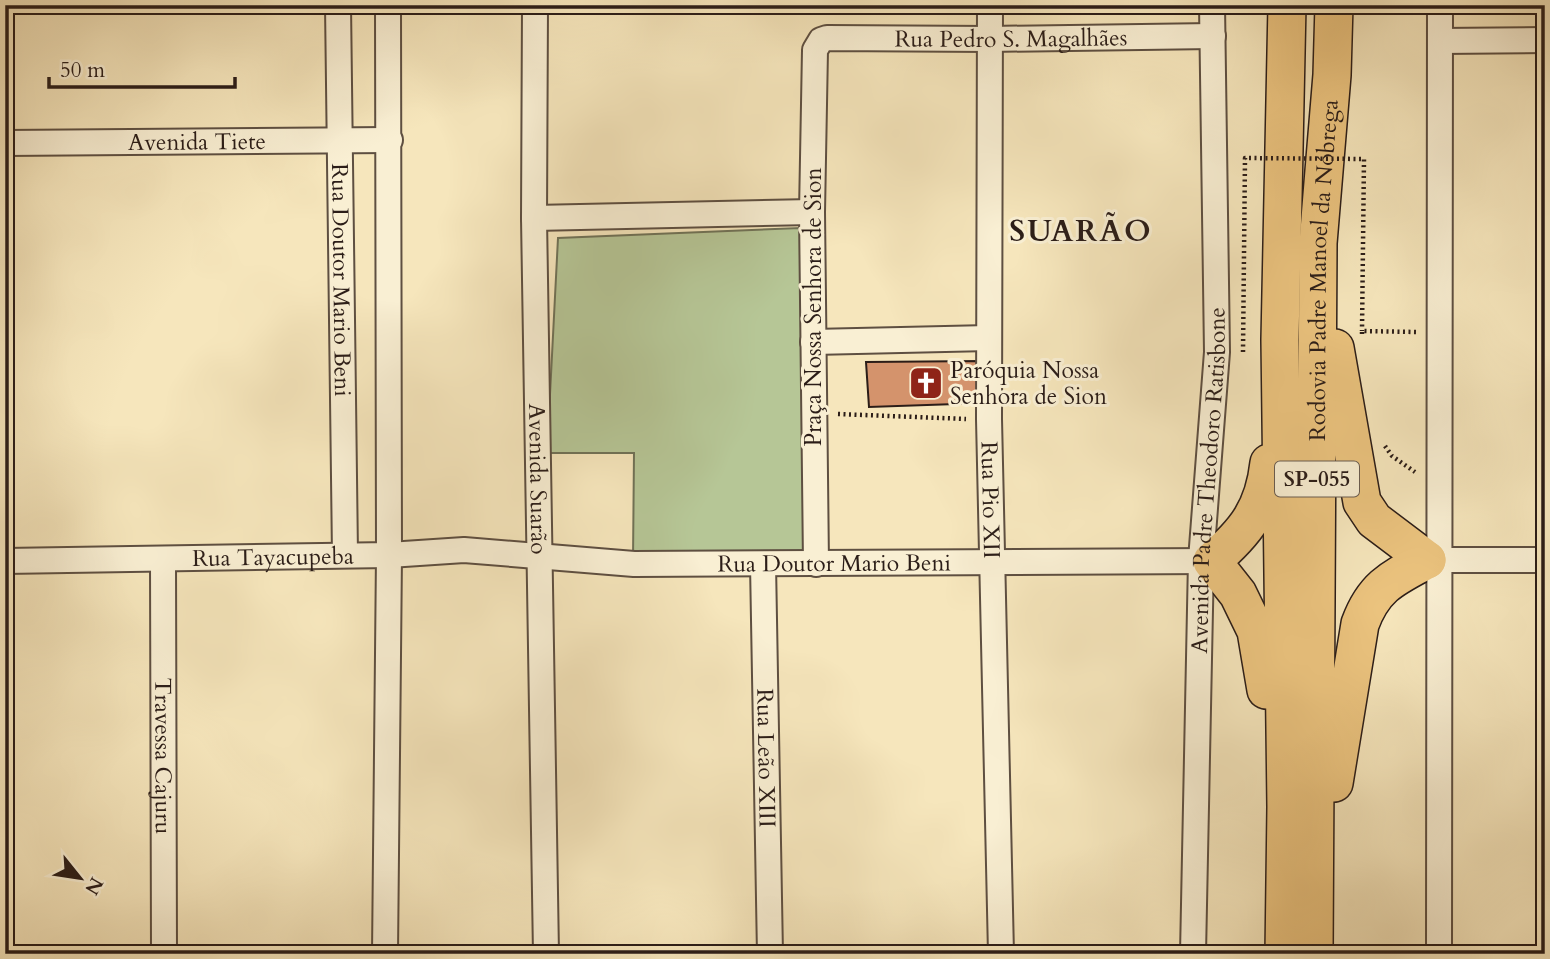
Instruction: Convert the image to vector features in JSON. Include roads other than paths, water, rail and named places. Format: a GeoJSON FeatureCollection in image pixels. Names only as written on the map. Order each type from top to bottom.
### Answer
{"type":"FeatureCollection","features":[{"type":"Feature","properties":{"kind":"highway","name":"Rodovia Padre Manoel da Nóbrega"},"geometry":{"type":"LineString","coordinates":[[1284,954],[1286,807],[1280,340],[1287,5]]}},
{"type":"Feature","properties":{"kind":"highway","name":"Rodovia Padre Manoel da Nóbrega"},"geometry":{"type":"LineString","coordinates":[[1314,954],[1318,243],[1332,75],[1334,5]]}},
{"type":"Feature","properties":{"kind":"highway"},"geometry":{"type":"LineString","coordinates":[[1318,243],[1355,472],[1363,502],[1374,520],[1433,560]]}},
{"type":"Feature","properties":{"kind":"highway"},"geometry":{"type":"LineString","coordinates":[[1280,340],[1268,474],[1261,498],[1254,517],[1242,533],[1207,560],[1238,594],[1256,631],[1286,807]]}},
{"type":"Feature","properties":{"kind":"highway"},"geometry":{"type":"LineString","coordinates":[[1315,894],[1360,624],[1365,611],[1380,589],[1401,572],[1433,560]]}},
{"type":"Feature","properties":{"kind":"street","name":"Rua Doutor Mario Beni"},"geometry":{"type":"LineString","coordinates":[[338,5],[345,555]]}},
{"type":"Feature","properties":{"kind":"street"},"geometry":{"type":"LineString","coordinates":[[385,954],[389,555],[388,5]]}},
{"type":"Feature","properties":{"kind":"street","name":"Avenida Suarão"},"geometry":{"type":"LineString","coordinates":[[535,5],[534,218],[546,954]]}},
{"type":"Feature","properties":{"kind":"street","name":"Rua Pio XII"},"geometry":{"type":"LineString","coordinates":[[990,5],[989,419],[1001,954]]}},
{"type":"Feature","properties":{"kind":"street","name":"Avenida Padre Theodoro Ratisbone"},"geometry":{"type":"LineString","coordinates":[[1193,954],[1217,352],[1212,5]]}},
{"type":"Feature","properties":{"kind":"street"},"geometry":{"type":"LineString","coordinates":[[1439,954],[1433,560],[1439,487],[1440,5]]}},
{"type":"Feature","properties":{"kind":"street","name":"Rua Pedro S. Magalhães"},"geometry":{"type":"LineString","coordinates":[[815,50],[821,40],[827,38],[1213,36]]}},
{"type":"Feature","properties":{"kind":"street"},"geometry":{"type":"LineString","coordinates":[[1440,41],[1545,40]]}},
{"type":"Feature","properties":{"kind":"street","name":"Praça Nossa Senhora de Sion"},"geometry":{"type":"LineString","coordinates":[[815,50],[812,212],[816,564]]}},
{"type":"Feature","properties":{"kind":"street","name":"Avenida Tiete"},"geometry":{"type":"LineString","coordinates":[[5,143],[390,140]]}},
{"type":"Feature","properties":{"kind":"street"},"geometry":{"type":"LineString","coordinates":[[534,218],[812,212]]}},
{"type":"Feature","properties":{"kind":"street"},"geometry":{"type":"LineString","coordinates":[[813,342],[989,338]]}},
{"type":"Feature","properties":{"kind":"street","name":"Rua Tayacupeba"},"geometry":{"type":"LineString","coordinates":[[5,561],[389,555],[464,550],[541,556]]}},
{"type":"Feature","properties":{"kind":"street","name":"Rua Doutor Mario Beni"},"geometry":{"type":"LineString","coordinates":[[541,556],[634,564],[1207,560]]}},
{"type":"Feature","properties":{"kind":"street","name":"Travessa Cajuru"},"geometry":{"type":"LineString","coordinates":[[163,559],[164,954]]}},
{"type":"Feature","properties":{"kind":"street"},"geometry":{"type":"LineString","coordinates":[[1433,560],[1545,560]]}},
{"type":"Feature","properties":{"kind":"street","name":"Rua Leão XIII"},"geometry":{"type":"LineString","coordinates":[[763,564],[770,954]]}},
{"type":"Feature","properties":{"kind":"place","name":"Paróquia Nossa Senhora de Sion"},"geometry":{"type":"Point","coordinates":[926,383]}},
{"type":"Feature","properties":{"kind":"district","name":"SUARÃO"},"geometry":{"type":"Point","coordinates":[1081,231]}}]}
